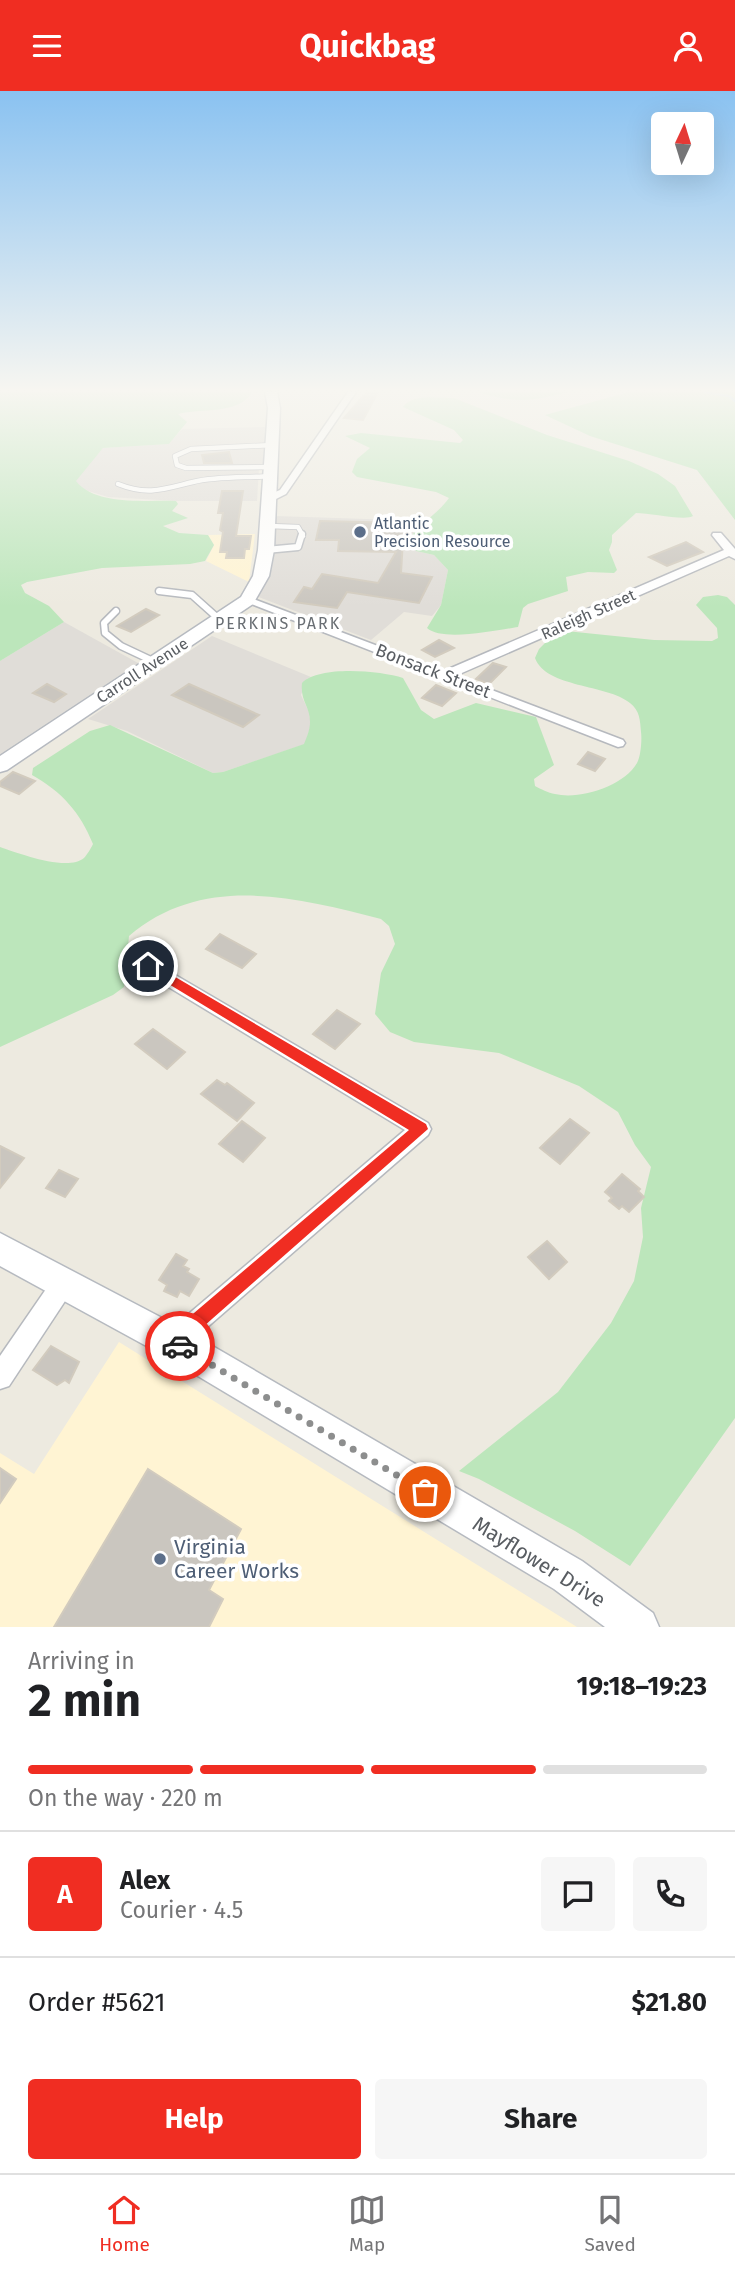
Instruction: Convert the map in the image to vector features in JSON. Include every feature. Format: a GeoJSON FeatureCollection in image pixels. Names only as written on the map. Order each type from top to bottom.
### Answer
{"type":"FeatureCollection","features":[{"type":"Feature","properties":{"kind":"street","name":"Carroll Avenue"},"geometry":{"type":"LineString","coordinates":[[0,765],[247,600],[261,576],[266,550],[271,464]]}},
{"type":"Feature","properties":{"kind":"street"},"geometry":{"type":"LineString","coordinates":[[270,498],[283,492],[303,464]]}},
{"type":"Feature","properties":{"kind":"street"},"geometry":{"type":"LineString","coordinates":[[717,535],[732,554]]}},
{"type":"Feature","properties":{"kind":"street","name":"Raleigh Street"},"geometry":{"type":"LineString","coordinates":[[446,675],[732,554]]}},
{"type":"Feature","properties":{"kind":"street","name":"Bonsack Street"},"geometry":{"type":"LineString","coordinates":[[247,600],[618,743]]}},
{"type":"Feature","properties":{"kind":"street"},"geometry":{"type":"LineString","coordinates":[[148,966],[421,1129],[173,1342]]}},
{"type":"Feature","properties":{"kind":"street","name":"Mayflower Drive"},"geometry":{"type":"LineString","coordinates":[[0,1249],[173,1342],[568,1576],[639,1627]]}},
{"type":"Feature","properties":{"kind":"street"},"geometry":{"type":"LineString","coordinates":[[0,1377],[63,1285]]}},
{"type":"Feature","properties":{"kind":"lane"},"geometry":{"type":"LineString","coordinates":[[177,464],[186,468],[271,472]]}},
{"type":"Feature","properties":{"kind":"lane"},"geometry":{"type":"LineString","coordinates":[[118,484],[132,491],[181,488],[193,482],[271,472]]}},
{"type":"Feature","properties":{"kind":"lane"},"geometry":{"type":"LineString","coordinates":[[266,550],[298,547],[303,535],[298,527],[268,526]]}},
{"type":"Feature","properties":{"kind":"lane"},"geometry":{"type":"LineString","coordinates":[[159,591],[192,595],[220,620]]}},
{"type":"Feature","properties":{"kind":"lane"},"geometry":{"type":"LineString","coordinates":[[116,611],[104,623],[105,632],[121,646],[155,662]]}},
{"type":"Feature","properties":{"kind":"shaded area"},"geometry":{"type":"Polygon","coordinates":[[[90,464],[263,464],[259,467],[257,501],[176,501],[108,497],[85,490],[75,481],[90,464]]]}},
{"type":"Feature","properties":{"kind":"shaded area"},"geometry":{"type":"Polygon","coordinates":[[[275,516],[428,521],[415,529],[416,551],[434,555],[448,570],[441,605],[432,616],[404,612],[371,640],[256,596],[272,569],[275,516]]]}},
{"type":"Feature","properties":{"kind":"shaded area"},"geometry":{"type":"Polygon","coordinates":[[[255,534],[249,582],[206,561],[214,545],[208,535],[255,534]]]}},
{"type":"Feature","properties":{"kind":"shaded area"},"geometry":{"type":"Polygon","coordinates":[[[64,622],[138,663],[0,754],[0,661],[64,622]]]}},
{"type":"Feature","properties":{"kind":"shaded area"},"geometry":{"type":"Polygon","coordinates":[[[212,636],[311,677],[307,679],[301,695],[311,724],[305,744],[213,773],[127,731],[88,719],[212,636]]]}},
{"type":"Feature","properties":{"kind":"shaded area"},"geometry":{"type":"Polygon","coordinates":[[[119,1342],[577,1627],[0,1627],[0,1453],[34,1474],[119,1342]]]}},
{"type":"Feature","properties":{"kind":"green space"},"geometry":{"type":"Polygon","coordinates":[[[0,464],[90,464],[76,481],[85,489],[96,495],[122,500],[176,501],[178,504],[172,511],[188,518],[163,526],[179,533],[208,535],[214,545],[205,561],[102,568],[21,585],[25,593],[49,606],[64,622],[0,661],[0,464]]]}},
{"type":"Feature","properties":{"kind":"green space"},"geometry":{"type":"Polygon","coordinates":[[[355,464],[635,464],[658,474],[675,486],[693,516],[636,513],[612,535],[609,550],[617,570],[614,573],[588,572],[566,577],[568,591],[528,604],[523,608],[518,627],[471,634],[445,634],[427,628],[441,605],[448,570],[434,555],[416,551],[409,540],[449,498],[436,492],[357,477],[352,472],[355,464]]]}},
{"type":"Feature","properties":{"kind":"green space"},"geometry":{"type":"Polygon","coordinates":[[[677,464],[735,464],[735,520],[697,470],[677,464]]]}},
{"type":"Feature","properties":{"kind":"green space"},"geometry":{"type":"Polygon","coordinates":[[[703,597],[727,597],[735,605],[735,1418],[630,1566],[575,1531],[459,1471],[558,1392],[611,1323],[634,1281],[643,1237],[641,1208],[651,1167],[635,1145],[618,1112],[579,1086],[499,1053],[414,1042],[390,1032],[375,1014],[381,973],[395,944],[389,926],[381,919],[283,898],[219,897],[188,904],[158,916],[129,936],[124,987],[113,995],[0,1047],[0,847],[55,862],[76,862],[85,857],[93,844],[82,822],[61,796],[32,775],[33,768],[90,731],[110,725],[213,773],[223,772],[304,744],[310,722],[302,694],[302,683],[311,677],[336,672],[380,673],[403,678],[421,710],[434,719],[476,703],[536,717],[554,765],[534,779],[535,786],[550,793],[565,795],[589,793],[622,778],[637,763],[641,739],[638,713],[630,703],[620,697],[551,675],[541,668],[535,658],[539,649],[552,636],[566,631],[654,640],[712,641],[718,638],[717,628],[696,605],[703,597]]]}},
{"type":"Feature","properties":{"kind":"building"},"geometry":{"type":"Polygon","coordinates":[[[222,491],[243,491],[236,536],[251,536],[244,558],[226,558],[227,552],[220,552],[223,513],[218,513],[222,491]]]}},
{"type":"Feature","properties":{"kind":"building"},"geometry":{"type":"Polygon","coordinates":[[[320,521],[404,523],[401,573],[432,577],[419,603],[347,592],[337,608],[294,602],[304,587],[312,589],[322,574],[378,583],[396,552],[338,551],[339,540],[316,540],[320,521]]]}},
{"type":"Feature","properties":{"kind":"building"},"geometry":{"type":"Polygon","coordinates":[[[686,542],[703,552],[667,566],[649,557],[686,542]]]}},
{"type":"Feature","properties":{"kind":"building"},"geometry":{"type":"Polygon","coordinates":[[[146,609],[159,615],[131,632],[117,626],[146,609]]]}},
{"type":"Feature","properties":{"kind":"building"},"geometry":{"type":"Polygon","coordinates":[[[439,640],[454,648],[435,657],[422,650],[439,640]]]}},
{"type":"Feature","properties":{"kind":"building"},"geometry":{"type":"Polygon","coordinates":[[[493,663],[506,667],[489,684],[476,679],[493,663]]]}},
{"type":"Feature","properties":{"kind":"building"},"geometry":{"type":"Polygon","coordinates":[[[47,684],[66,694],[54,702],[33,693],[47,684]]]}},
{"type":"Feature","properties":{"kind":"building"},"geometry":{"type":"Polygon","coordinates":[[[189,684],[259,715],[243,727],[172,695],[189,684]]]}},
{"type":"Feature","properties":{"kind":"building"},"geometry":{"type":"Polygon","coordinates":[[[436,685],[456,693],[442,706],[422,698],[436,685]]]}},
{"type":"Feature","properties":{"kind":"building"},"geometry":{"type":"Polygon","coordinates":[[[588,752],[605,759],[595,771],[578,764],[588,752]]]}},
{"type":"Feature","properties":{"kind":"building"},"geometry":{"type":"Polygon","coordinates":[[[13,772],[35,781],[19,794],[0,786],[0,782],[13,772]]]}},
{"type":"Feature","properties":{"kind":"building"},"geometry":{"type":"Polygon","coordinates":[[[220,934],[256,954],[242,968],[206,949],[220,934]]]}},
{"type":"Feature","properties":{"kind":"building"},"geometry":{"type":"Polygon","coordinates":[[[337,1010],[360,1024],[335,1049],[313,1034],[337,1010]]]}},
{"type":"Feature","properties":{"kind":"building"},"geometry":{"type":"Polygon","coordinates":[[[153,1029],[185,1052],[167,1069],[135,1044],[153,1029]]]}},
{"type":"Feature","properties":{"kind":"building"},"geometry":{"type":"Polygon","coordinates":[[[217,1080],[225,1085],[227,1083],[254,1103],[237,1121],[201,1094],[217,1080]]]}},
{"type":"Feature","properties":{"kind":"building"},"geometry":{"type":"Polygon","coordinates":[[[570,1119],[589,1133],[560,1164],[540,1148],[570,1119]]]}},
{"type":"Feature","properties":{"kind":"building"},"geometry":{"type":"Polygon","coordinates":[[[242,1121],[265,1138],[243,1162],[219,1144],[242,1121]]]}},
{"type":"Feature","properties":{"kind":"building"},"geometry":{"type":"Polygon","coordinates":[[[0,1146],[24,1158],[0,1188],[0,1146]]]}},
{"type":"Feature","properties":{"kind":"building"},"geometry":{"type":"Polygon","coordinates":[[[59,1170],[78,1179],[65,1197],[46,1188],[59,1170]]]}},
{"type":"Feature","properties":{"kind":"building"},"geometry":{"type":"Polygon","coordinates":[[[622,1174],[640,1189],[638,1191],[644,1197],[629,1212],[622,1206],[619,1209],[609,1201],[612,1198],[605,1192],[622,1174]]]}},
{"type":"Feature","properties":{"kind":"building"},"geometry":{"type":"Polygon","coordinates":[[[547,1241],[567,1262],[549,1279],[528,1257],[547,1241]]]}},
{"type":"Feature","properties":{"kind":"building"},"geometry":{"type":"Polygon","coordinates":[[[176,1254],[187,1260],[183,1266],[189,1269],[187,1272],[199,1279],[189,1296],[180,1291],[177,1297],[164,1291],[167,1285],[159,1280],[176,1254]]]}},
{"type":"Feature","properties":{"kind":"building"},"geometry":{"type":"Polygon","coordinates":[[[51,1346],[79,1362],[69,1383],[65,1380],[57,1385],[33,1370],[51,1346]]]}},
{"type":"Feature","properties":{"kind":"building"},"geometry":{"type":"Polygon","coordinates":[[[0,1468],[16,1479],[0,1503],[0,1468]]]}},
{"type":"Feature","properties":{"kind":"building","name":"Virginia Career Works"},"geometry":{"type":"Polygon","coordinates":[[[148,1469],[241,1529],[209,1590],[223,1599],[209,1627],[54,1627],[148,1469]]]}},
{"type":"Feature","properties":{"kind":"way so far"},"geometry":{"type":"LineString","coordinates":[[180,1346],[425,1492]]}},
{"type":"Feature","properties":{"kind":"place","name":"Atlantic Precision Resource"},"geometry":{"type":"Point","coordinates":[360,532]}},
{"type":"Feature","properties":{"kind":"place","name":"Virginia Career Works"},"geometry":{"type":"Point","coordinates":[160,1559]}},
{"type":"Feature","properties":{"kind":"district","name":"PERKINS PARK"},"geometry":{"type":"Point","coordinates":[278,623]}},
{"type":"Feature","properties":{"kind":"route"},"geometry":{"type":"LineString","coordinates":[[148,966],[421,1129],[173,1342],[180,1346]]}}]}
